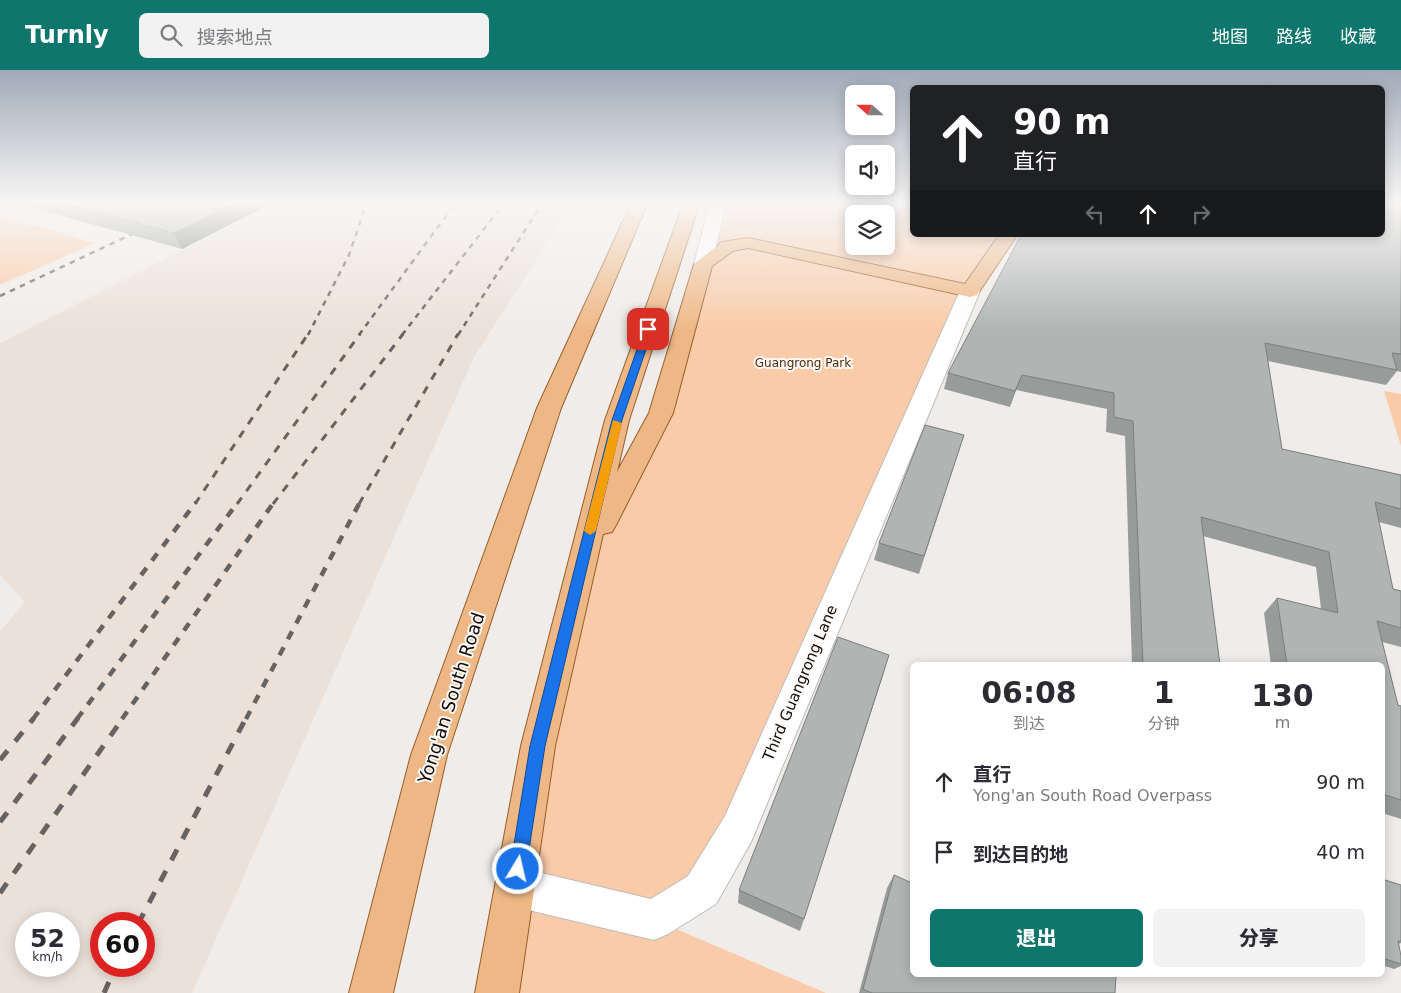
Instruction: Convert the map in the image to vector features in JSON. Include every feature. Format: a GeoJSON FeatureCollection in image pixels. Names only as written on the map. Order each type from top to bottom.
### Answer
{"type":"FeatureCollection","features":[{"type":"Feature","properties":{"kind":"main road","name":"Yong'an South Road"},"geometry":{"type":"LineString","coordinates":[[371,993],[429,755],[549,408],[621,245]]}},
{"type":"Feature","properties":{"kind":"main road"},"geometry":{"type":"LineString","coordinates":[[497,993],[538,746],[582,562],[617,420],[677,245]]}},
{"type":"Feature","properties":{"kind":"main road"},"geometry":{"type":"LineString","coordinates":[[582,562],[661,413],[703,264],[728,246],[734,245]]}},
{"type":"Feature","properties":{"kind":"main road"},"geometry":{"type":"LineString","coordinates":[[758,245],[970,291],[1001,245]]}},
{"type":"Feature","properties":{"kind":"street"},"geometry":{"type":"LineString","coordinates":[[703,264],[708,245]]}},
{"type":"Feature","properties":{"kind":"street","name":"Third Guangrong Lane"},"geometry":{"type":"LineString","coordinates":[[516,887],[654,920],[702,890],[738,829],[970,291]]}},
{"type":"Feature","properties":{"kind":"shaded area"},"geometry":{"type":"Polygon","coordinates":[[[192,245],[545,245],[474,357],[192,993],[0,993],[0,631],[25,602],[0,575],[0,343],[192,245]]]}},
{"type":"Feature","properties":{"kind":"green space"},"geometry":{"type":"Polygon","coordinates":[[[0,245],[90,245],[0,285],[0,245]]]}},
{"type":"Feature","properties":{"kind":"green space","name":"Guangrong Park"},"geometry":{"type":"Polygon","coordinates":[[[706,245],[845,245],[845,255],[895,255],[895,245],[1001,245],[969,291],[738,829],[655,920],[826,993],[497,993],[582,562],[661,413],[706,245]]]}},
{"type":"Feature","properties":{"kind":"green space"},"geometry":{"type":"Polygon","coordinates":[[[1384,391],[1401,394],[1401,446],[1384,391]]]}},
{"type":"Feature","properties":{"kind":"building"},"geometry":{"type":"Polygon","coordinates":[[[1016,245],[1401,245],[1401,354],[1392,353],[1397,370],[1265,343],[1282,449],[1401,475],[1401,509],[1375,502],[1393,589],[1401,591],[1401,628],[1377,621],[1398,705],[1401,706],[1401,800],[1385,795],[1385,662],[1287,662],[1277,598],[1338,613],[1329,552],[1201,517],[1220,662],[1143,662],[1133,421],[1114,417],[1114,393],[1022,375],[1015,391],[948,373],[1016,245]]]}},
{"type":"Feature","properties":{"kind":"building"},"geometry":{"type":"Polygon","coordinates":[[[925,425],[964,435],[924,556],[879,543],[925,425]]]}},
{"type":"Feature","properties":{"kind":"building"},"geometry":{"type":"Polygon","coordinates":[[[838,637],[889,655],[804,919],[739,890],[838,637]]]}},
{"type":"Feature","properties":{"kind":"building"},"geometry":{"type":"Polygon","coordinates":[[[894,875],[910,882],[910,977],[1116,977],[1115,993],[872,993],[863,989],[894,875]]]}},
{"type":"Feature","properties":{"kind":"building"},"geometry":{"type":"Polygon","coordinates":[[[1385,880],[1401,885],[1401,941],[1398,941],[1401,964],[1385,959],[1385,880]]]}},
{"type":"Feature","properties":{"kind":"railway"},"geometry":{"type":"LineString","coordinates":[[0,296],[109,245]]}},
{"type":"Feature","properties":{"kind":"railway"},"geometry":{"type":"LineString","coordinates":[[308,335],[352,245]]}},
{"type":"Feature","properties":{"kind":"railway"},"geometry":{"type":"LineString","coordinates":[[359,335],[425,245]]}},
{"type":"Feature","properties":{"kind":"railway"},"geometry":{"type":"LineString","coordinates":[[402,335],[472,245]]}},
{"type":"Feature","properties":{"kind":"railway"},"geometry":{"type":"LineString","coordinates":[[458,335],[515,245]]}},
{"type":"Feature","properties":{"kind":"railway"},"geometry":{"type":"LineString","coordinates":[[195,504],[308,334]]}},
{"type":"Feature","properties":{"kind":"railway"},"geometry":{"type":"LineString","coordinates":[[237,504],[360,334]]}},
{"type":"Feature","properties":{"kind":"railway"},"geometry":{"type":"LineString","coordinates":[[273,504],[403,334]]}},
{"type":"Feature","properties":{"kind":"railway"},"geometry":{"type":"LineString","coordinates":[[359,504],[458,334]]}},
{"type":"Feature","properties":{"kind":"railway"},"geometry":{"type":"LineString","coordinates":[[33,719],[196,502]]}},
{"type":"Feature","properties":{"kind":"railway"},"geometry":{"type":"LineString","coordinates":[[77,719],[238,502]]}},
{"type":"Feature","properties":{"kind":"railway"},"geometry":{"type":"LineString","coordinates":[[122,719],[274,502]]}},
{"type":"Feature","properties":{"kind":"railway"},"geometry":{"type":"LineString","coordinates":[[246,719],[360,502]]}},
{"type":"Feature","properties":{"kind":"railway"},"geometry":{"type":"LineString","coordinates":[[0,760],[34,718]]}},
{"type":"Feature","properties":{"kind":"railway"},"geometry":{"type":"LineString","coordinates":[[0,822],[78,718]]}},
{"type":"Feature","properties":{"kind":"railway"},"geometry":{"type":"LineString","coordinates":[[0,893],[123,718]]}},
{"type":"Feature","properties":{"kind":"railway"},"geometry":{"type":"LineString","coordinates":[[144,912],[246,718]]}},
{"type":"Feature","properties":{"kind":"railway"},"geometry":{"type":"LineString","coordinates":[[104,993],[111,977]]}},
{"type":"Feature","properties":{"kind":"slow traffic"},"geometry":{"type":"LineString","coordinates":[[590,531],[617,423]]}},
{"type":"Feature","properties":{"kind":"route"},"geometry":{"type":"LineString","coordinates":[[518,869],[538,746],[617,420],[648,329]]}}]}
